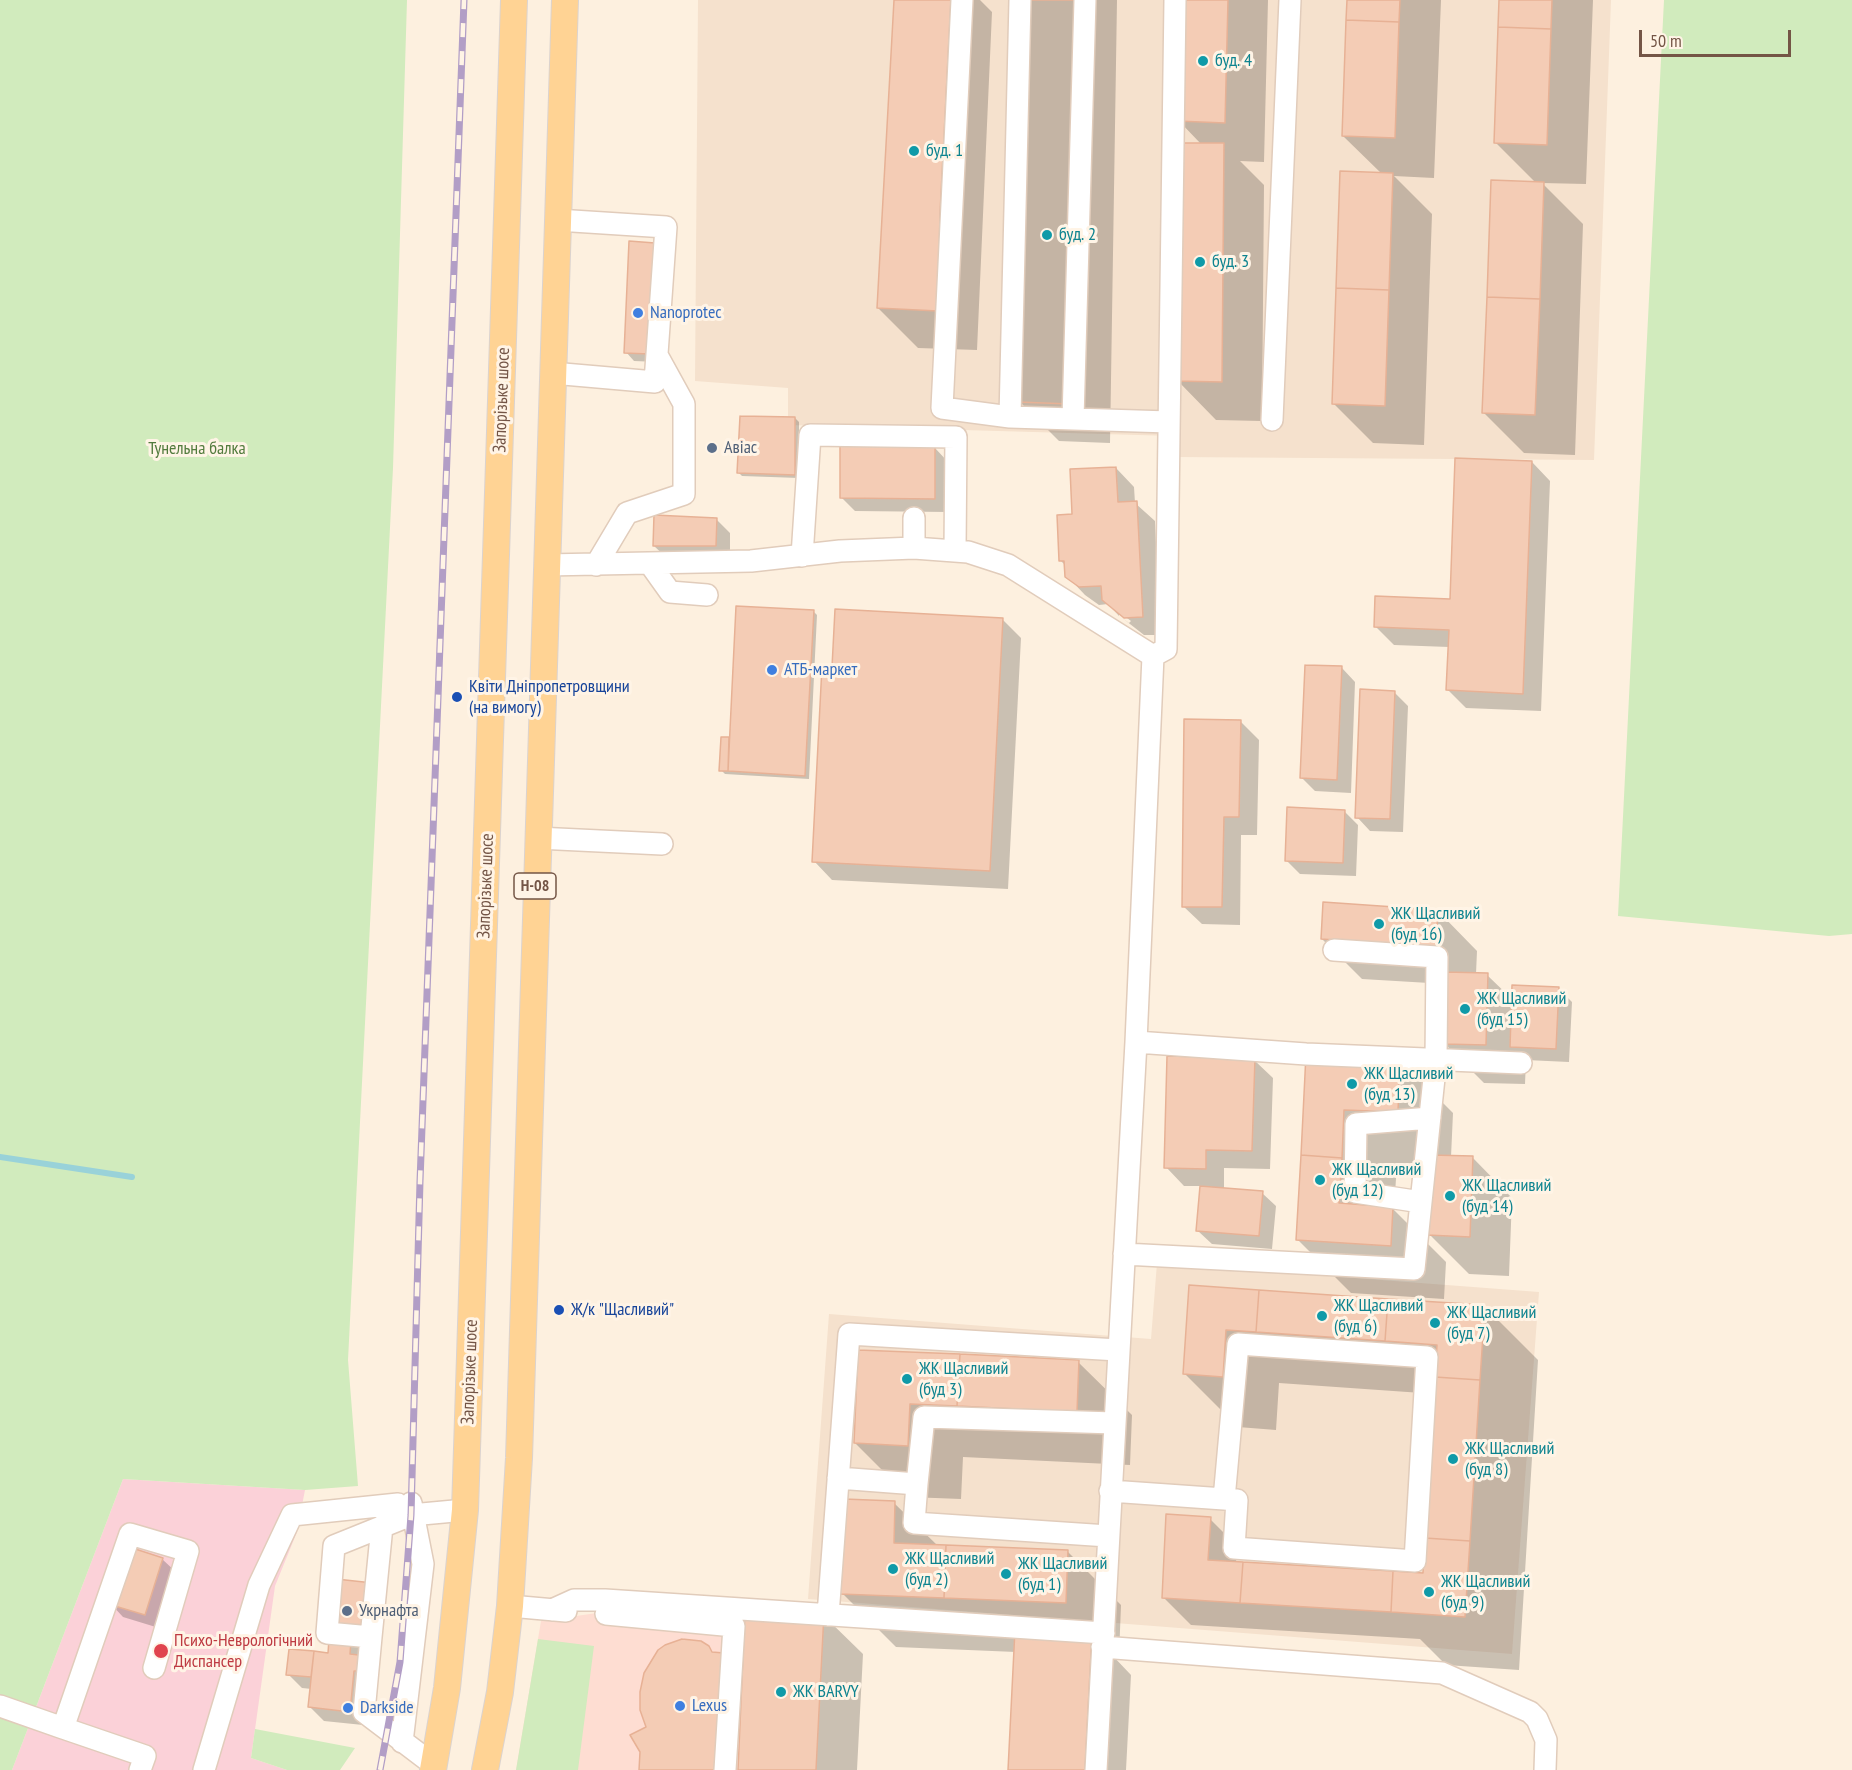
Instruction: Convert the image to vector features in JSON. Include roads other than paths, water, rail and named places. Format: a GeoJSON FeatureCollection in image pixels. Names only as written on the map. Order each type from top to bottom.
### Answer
{"type":"FeatureCollection","features":[{"type":"Feature","properties":{"kind":"main road","name":"Запорізьке шосе"},"geometry":{"type":"LineString","coordinates":[[434,1768],[447,1688],[465,1510],[514,0]]}},
{"type":"Feature","properties":{"kind":"main road","name":"Н-08"},"geometry":{"type":"LineString","coordinates":[[485,1770],[500,1692],[510,1606],[519,1446],[565,0]]}},
{"type":"Feature","properties":{"kind":"street"},"geometry":{"type":"LineString","coordinates":[[962,0],[942,408],[1010,417],[1169,422]]}},
{"type":"Feature","properties":{"kind":"street"},"geometry":{"type":"LineString","coordinates":[[1010,417],[1020,0]]}},
{"type":"Feature","properties":{"kind":"street"},"geometry":{"type":"LineString","coordinates":[[1073,419],[1085,0]]}},
{"type":"Feature","properties":{"kind":"street"},"geometry":{"type":"LineString","coordinates":[[1153,656],[1166,649],[1175,0]]}},
{"type":"Feature","properties":{"kind":"street"},"geometry":{"type":"LineString","coordinates":[[1272,420],[1290,0]]}},
{"type":"Feature","properties":{"kind":"street"},"geometry":{"type":"LineString","coordinates":[[552,373],[655,382],[666,227],[557,220]]}},
{"type":"Feature","properties":{"kind":"street"},"geometry":{"type":"LineString","coordinates":[[596,565],[627,513],[684,494],[684,404],[657,355]]}},
{"type":"Feature","properties":{"kind":"street"},"geometry":{"type":"LineString","coordinates":[[802,556],[810,435],[956,437],[955,550]]}},
{"type":"Feature","properties":{"kind":"street"},"geometry":{"type":"LineString","coordinates":[[914,518],[914,548]]}},
{"type":"Feature","properties":{"kind":"street"},"geometry":{"type":"LineString","coordinates":[[546,565],[751,561],[914,548],[955,550],[991,558],[1008,565],[1153,656]]}},
{"type":"Feature","properties":{"kind":"street"},"geometry":{"type":"LineString","coordinates":[[650,564],[670,592],[707,595]]}},
{"type":"Feature","properties":{"kind":"street"},"geometry":{"type":"LineString","coordinates":[[1096,1770],[1136,1042],[1153,656]]}},
{"type":"Feature","properties":{"kind":"street"},"geometry":{"type":"LineString","coordinates":[[537,838],[662,844]]}},
{"type":"Feature","properties":{"kind":"street"},"geometry":{"type":"LineString","coordinates":[[1124,1254],[1414,1269],[1436,1059],[1437,957],[1334,950]]}},
{"type":"Feature","properties":{"kind":"street"},"geometry":{"type":"LineString","coordinates":[[1136,1042],[1306,1054],[1521,1063]]}},
{"type":"Feature","properties":{"kind":"street"},"geometry":{"type":"LineString","coordinates":[[1421,1203],[1355,1192],[1356,1124],[1430,1118]]}},
{"type":"Feature","properties":{"kind":"street"},"geometry":{"type":"LineString","coordinates":[[828,1615],[849,1334],[1118,1350]]}},
{"type":"Feature","properties":{"kind":"street"},"geometry":{"type":"LineString","coordinates":[[1110,1491],[1237,1500],[1234,1548],[1415,1561],[1427,1357],[1238,1344],[1224,1499]]}},
{"type":"Feature","properties":{"kind":"street"},"geometry":{"type":"LineString","coordinates":[[1108,1536],[914,1523],[916,1484],[924,1417],[1114,1424]]}},
{"type":"Feature","properties":{"kind":"street"},"geometry":{"type":"LineString","coordinates":[[838,1478],[916,1484]]}},
{"type":"Feature","properties":{"kind":"street"},"geometry":{"type":"LineString","coordinates":[[204,1770],[260,1586],[292,1515],[398,1504],[413,1511]]}},
{"type":"Feature","properties":{"kind":"street"},"geometry":{"type":"LineString","coordinates":[[371,1637],[327,1633],[334,1546],[413,1511],[465,1510]]}},
{"type":"Feature","properties":{"kind":"street"},"geometry":{"type":"LineString","coordinates":[[402,1742],[423,1564],[413,1511]]}},
{"type":"Feature","properties":{"kind":"street"},"geometry":{"type":"LineString","coordinates":[[382,1526],[364,1712],[434,1768]]}},
{"type":"Feature","properties":{"kind":"street"},"geometry":{"type":"LineString","coordinates":[[63,1728],[130,1534],[188,1551],[154,1668]]}},
{"type":"Feature","properties":{"kind":"street"},"geometry":{"type":"LineString","coordinates":[[552,1611],[574,1600],[605,1600],[828,1615],[1430,1670],[1442,1673],[1530,1712],[1543,1727],[1546,1740],[1545,1770]]}},
{"type":"Feature","properties":{"kind":"street"},"geometry":{"type":"LineString","coordinates":[[510,1606],[734,1626],[725,1770]]}},
{"type":"Feature","properties":{"kind":"street"},"geometry":{"type":"LineString","coordinates":[[0,1706],[145,1756],[140,1770]]}},
{"type":"Feature","properties":{"kind":"waterway"},"geometry":{"type":"LineString","coordinates":[[0,1157],[132,1177]]}},
{"type":"Feature","properties":{"kind":"railway"},"geometry":{"type":"LineString","coordinates":[[380,1770],[400,1662],[411,1515],[420,1181],[464,0]]}},
{"type":"Feature","properties":{"kind":"place","name":"буд. 4"},"geometry":{"type":"Point","coordinates":[1203,61]}},
{"type":"Feature","properties":{"kind":"place","name":"буд. 1"},"geometry":{"type":"Point","coordinates":[914,151]}},
{"type":"Feature","properties":{"kind":"place","name":"буд. 2"},"geometry":{"type":"Point","coordinates":[1047,235]}},
{"type":"Feature","properties":{"kind":"place","name":"буд. 3"},"geometry":{"type":"Point","coordinates":[1200,262]}},
{"type":"Feature","properties":{"kind":"place","name":"Nanoprotec"},"geometry":{"type":"Point","coordinates":[638,313]}},
{"type":"Feature","properties":{"kind":"place","name":"Авіас"},"geometry":{"type":"Point","coordinates":[712,448]}},
{"type":"Feature","properties":{"kind":"place","name":"АТБ-маркет"},"geometry":{"type":"Point","coordinates":[772,670]}},
{"type":"Feature","properties":{"kind":"place","name":"Квіти Дніпропетровщини (на вимогу)"},"geometry":{"type":"Point","coordinates":[457,697]}},
{"type":"Feature","properties":{"kind":"place","name":"ЖК Щасливий (буд 16)"},"geometry":{"type":"Point","coordinates":[1379,924]}},
{"type":"Feature","properties":{"kind":"place","name":"ЖК Щасливий (буд 15)"},"geometry":{"type":"Point","coordinates":[1465,1009]}},
{"type":"Feature","properties":{"kind":"place","name":"ЖК Щасливий (буд 13)"},"geometry":{"type":"Point","coordinates":[1352,1084]}},
{"type":"Feature","properties":{"kind":"place","name":"ЖК Щасливий (буд 12)"},"geometry":{"type":"Point","coordinates":[1320,1180]}},
{"type":"Feature","properties":{"kind":"place","name":"ЖК Щасливий (буд 14)"},"geometry":{"type":"Point","coordinates":[1450,1196]}},
{"type":"Feature","properties":{"kind":"place","name":"Ж/к \"Щасливий\""},"geometry":{"type":"Point","coordinates":[559,1310]}},
{"type":"Feature","properties":{"kind":"place","name":"ЖК Щасливий (буд 6)"},"geometry":{"type":"Point","coordinates":[1322,1316]}},
{"type":"Feature","properties":{"kind":"place","name":"ЖК Щасливий (буд 7)"},"geometry":{"type":"Point","coordinates":[1435,1323]}},
{"type":"Feature","properties":{"kind":"place","name":"ЖК Щасливий (буд 3)"},"geometry":{"type":"Point","coordinates":[907,1379]}},
{"type":"Feature","properties":{"kind":"place","name":"ЖК Щасливий (буд 8)"},"geometry":{"type":"Point","coordinates":[1453,1459]}},
{"type":"Feature","properties":{"kind":"place","name":"ЖК Щасливий (буд 2)"},"geometry":{"type":"Point","coordinates":[893,1569]}},
{"type":"Feature","properties":{"kind":"place","name":"ЖК Щасливий (буд 1)"},"geometry":{"type":"Point","coordinates":[1006,1574]}},
{"type":"Feature","properties":{"kind":"place","name":"ЖК Щасливий (буд 9)"},"geometry":{"type":"Point","coordinates":[1429,1592]}},
{"type":"Feature","properties":{"kind":"place","name":"Укрнафта"},"geometry":{"type":"Point","coordinates":[347,1611]}},
{"type":"Feature","properties":{"kind":"place","name":"Психо-Неврологічний Диспансер"},"geometry":{"type":"Point","coordinates":[161,1651]}},
{"type":"Feature","properties":{"kind":"place","name":"ЖК BARVY"},"geometry":{"type":"Point","coordinates":[781,1692]}},
{"type":"Feature","properties":{"kind":"place","name":"Lexus"},"geometry":{"type":"Point","coordinates":[680,1706]}},
{"type":"Feature","properties":{"kind":"place","name":"Darkside"},"geometry":{"type":"Point","coordinates":[348,1708]}},
{"type":"Feature","properties":{"kind":"park label","name":"Тунельна балка"},"geometry":{"type":"Point","coordinates":[197,449]}}]}
